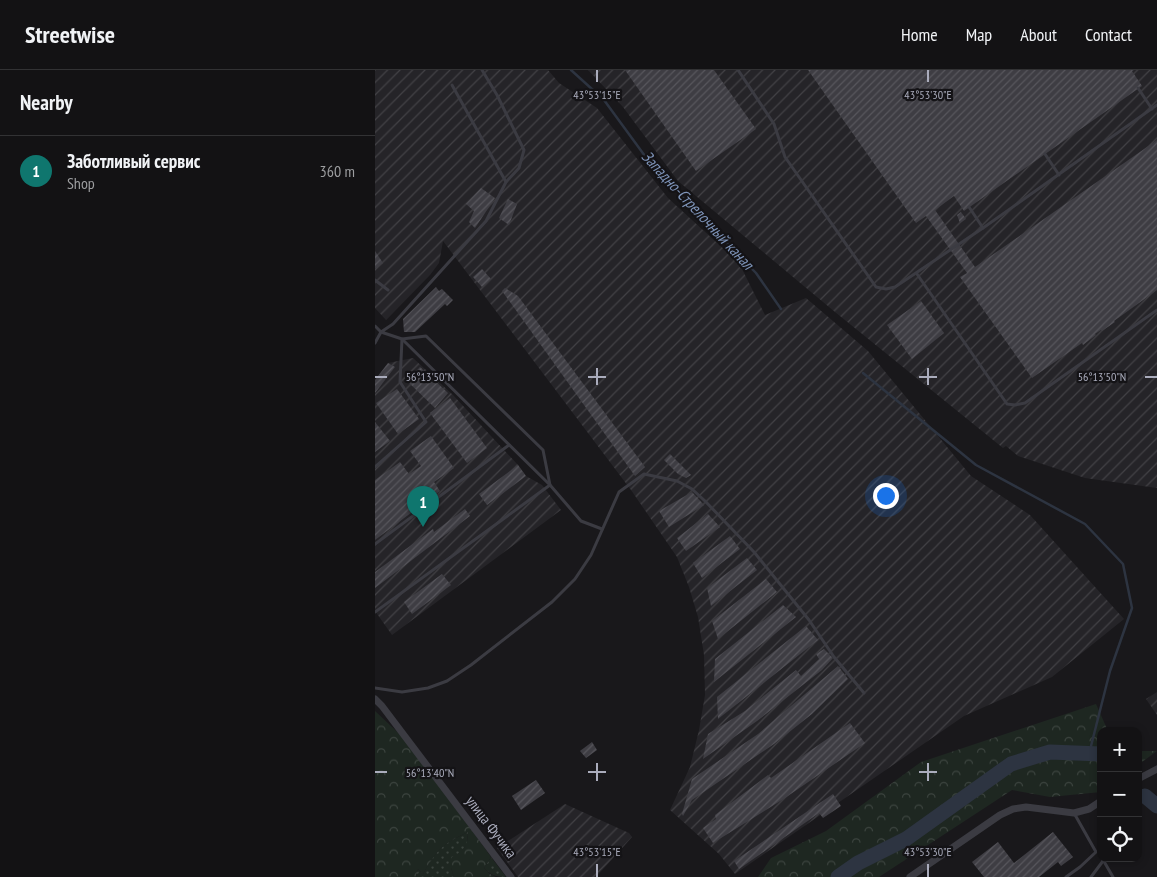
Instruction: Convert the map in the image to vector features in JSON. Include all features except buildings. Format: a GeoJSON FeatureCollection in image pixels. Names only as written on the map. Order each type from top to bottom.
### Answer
{"type":"FeatureCollection","features":[{"type":"Feature","properties":{"kind":"street","name":"улица Фучика"},"geometry":{"type":"LineString","coordinates":[[375,699],[485,840],[511,877]]}},
{"type":"Feature","properties":{"kind":"street"},"geometry":{"type":"LineString","coordinates":[[1142,777],[1157,769]]}},
{"type":"Feature","properties":{"kind":"street"},"geometry":{"type":"LineString","coordinates":[[910,877],[1000,815],[1013,809],[1026,807],[1074,813],[1089,809],[1097,804]]}},
{"type":"Feature","properties":{"kind":"lane"},"geometry":{"type":"LineString","coordinates":[[375,343],[381,332],[393,324],[486,221],[506,182],[519,168],[525,150],[482,70]]}},
{"type":"Feature","properties":{"kind":"lane"},"geometry":{"type":"LineString","coordinates":[[738,70],[774,124],[785,157],[876,287],[886,289],[895,287],[917,274],[1157,105]]}},
{"type":"Feature","properties":{"kind":"lane"},"geometry":{"type":"LineString","coordinates":[[452,85],[506,182]]}},
{"type":"Feature","properties":{"kind":"lane"},"geometry":{"type":"LineString","coordinates":[[1138,88],[1152,109]]}},
{"type":"Feature","properties":{"kind":"lane"},"geometry":{"type":"LineString","coordinates":[[1045,154],[1059,175]]}},
{"type":"Feature","properties":{"kind":"lane"},"geometry":{"type":"LineString","coordinates":[[969,207],[983,228]]}},
{"type":"Feature","properties":{"kind":"lane"},"geometry":{"type":"LineString","coordinates":[[917,274],[1007,404],[1015,405],[1025,402],[1157,310]]}},
{"type":"Feature","properties":{"kind":"lane"},"geometry":{"type":"LineString","coordinates":[[375,280],[388,290]]}},
{"type":"Feature","properties":{"kind":"lane"},"geometry":{"type":"LineString","coordinates":[[375,326],[381,332],[402,339],[426,336],[543,450],[550,485]]}},
{"type":"Feature","properties":{"kind":"lane"},"geometry":{"type":"LineString","coordinates":[[402,339],[550,485],[581,521],[603,529]]}},
{"type":"Feature","properties":{"kind":"lane"},"geometry":{"type":"LineString","coordinates":[[375,467],[426,422],[400,382],[402,339]]}},
{"type":"Feature","properties":{"kind":"lane"},"geometry":{"type":"LineString","coordinates":[[375,544],[509,445]]}},
{"type":"Feature","properties":{"kind":"lane"},"geometry":{"type":"LineString","coordinates":[[375,688],[402,692],[428,688],[447,681],[471,665],[552,602],[575,579],[591,555],[619,492],[644,474],[677,481],[692,489],[754,552],[809,620],[834,657],[864,693]]}},
{"type":"Feature","properties":{"kind":"lane"},"geometry":{"type":"LineString","coordinates":[[375,612],[550,485]]}},
{"type":"Feature","properties":{"kind":"lane"},"geometry":{"type":"LineString","coordinates":[[1066,877],[1096,852],[1074,813]]}},
{"type":"Feature","properties":{"kind":"lane"},"geometry":{"type":"LineString","coordinates":[[1091,877],[1100,862]]}},
{"type":"Feature","properties":{"kind":"lane"},"geometry":{"type":"LineString","coordinates":[[1104,862],[1113,877]]}},
{"type":"Feature","properties":{"kind":"shaded area"},"geometry":{"type":"Polygon","coordinates":[[[375,70],[548,70],[559,83],[597,108],[668,198],[739,263],[765,315],[806,298],[868,351],[971,476],[1030,515],[1124,619],[1052,677],[964,716],[735,874],[719,854],[670,810],[690,767],[705,695],[704,655],[698,617],[677,557],[631,490],[443,241],[439,263],[430,275],[386,320],[375,308],[375,70]]]}},
{"type":"Feature","properties":{"kind":"shaded area"},"geometry":{"type":"Polygon","coordinates":[[[588,70],[1157,70],[1157,488],[1085,478],[1018,456],[1006,446],[1003,448],[835,312],[678,181],[623,107],[588,70]]]}},
{"type":"Feature","properties":{"kind":"shaded area"},"geometry":{"type":"Polygon","coordinates":[[[413,358],[453,395],[526,476],[542,485],[561,510],[392,635],[375,611],[375,380],[388,363],[413,358]]]}},
{"type":"Feature","properties":{"kind":"shaded area"},"geometry":{"type":"Polygon","coordinates":[[[1157,692],[1157,715],[1146,699],[1157,692]]]}},
{"type":"Feature","properties":{"kind":"shaded area"},"geometry":{"type":"Polygon","coordinates":[[[565,804],[629,833],[632,837],[596,877],[518,877],[497,848],[565,804]]]}},
{"type":"Feature","properties":{"kind":"green space"},"geometry":{"type":"Polygon","coordinates":[[[1096,704],[1106,727],[1097,727],[1097,792],[1050,797],[1012,790],[879,877],[758,877],[771,858],[826,831],[921,762],[1096,704]]]}},
{"type":"Feature","properties":{"kind":"green space"},"geometry":{"type":"Polygon","coordinates":[[[375,711],[408,742],[491,857],[484,868],[496,877],[454,877],[451,868],[452,857],[465,848],[468,832],[446,844],[432,859],[423,874],[418,869],[416,877],[375,877],[375,711]]]}},
{"type":"Feature","properties":{"kind":"green space"},"geometry":{"type":"Polygon","coordinates":[[[1142,751],[1157,751],[1142,762],[1142,751]]]}},
{"type":"Feature","properties":{"kind":"green space"},"geometry":{"type":"Polygon","coordinates":[[[468,832],[467,844],[451,868],[454,877],[416,877],[418,869],[423,874],[441,848],[468,832]]]}},
{"type":"Feature","properties":{"kind":"green space"},"geometry":{"type":"Polygon","coordinates":[[[491,857],[506,877],[494,875],[484,868],[491,857]]]}},
{"type":"Feature","properties":{"kind":"waterway","name":"Западно-Стрелочный канал"},"geometry":{"type":"LineString","coordinates":[[571,70],[604,100],[653,167],[756,273],[781,309]]}},
{"type":"Feature","properties":{"kind":"waterway","name":"Западно-Стрелочный канал"},"geometry":{"type":"LineString","coordinates":[[863,373],[976,465],[1085,524],[1123,564],[1132,608],[1110,671],[1089,754]]}},
{"type":"Feature","properties":{"kind":"waterway"},"geometry":{"type":"LineString","coordinates":[[838,877],[858,863],[906,839],[1011,764],[1050,752],[1097,754]]}},
{"type":"Feature","properties":{"kind":"waterway"},"geometry":{"type":"LineString","coordinates":[[1145,796],[1157,806]]}},
{"type":"Feature","properties":{"kind":"place","name":"Заботливый сервис"},"geometry":{"type":"Point","coordinates":[423,527]}}]}
